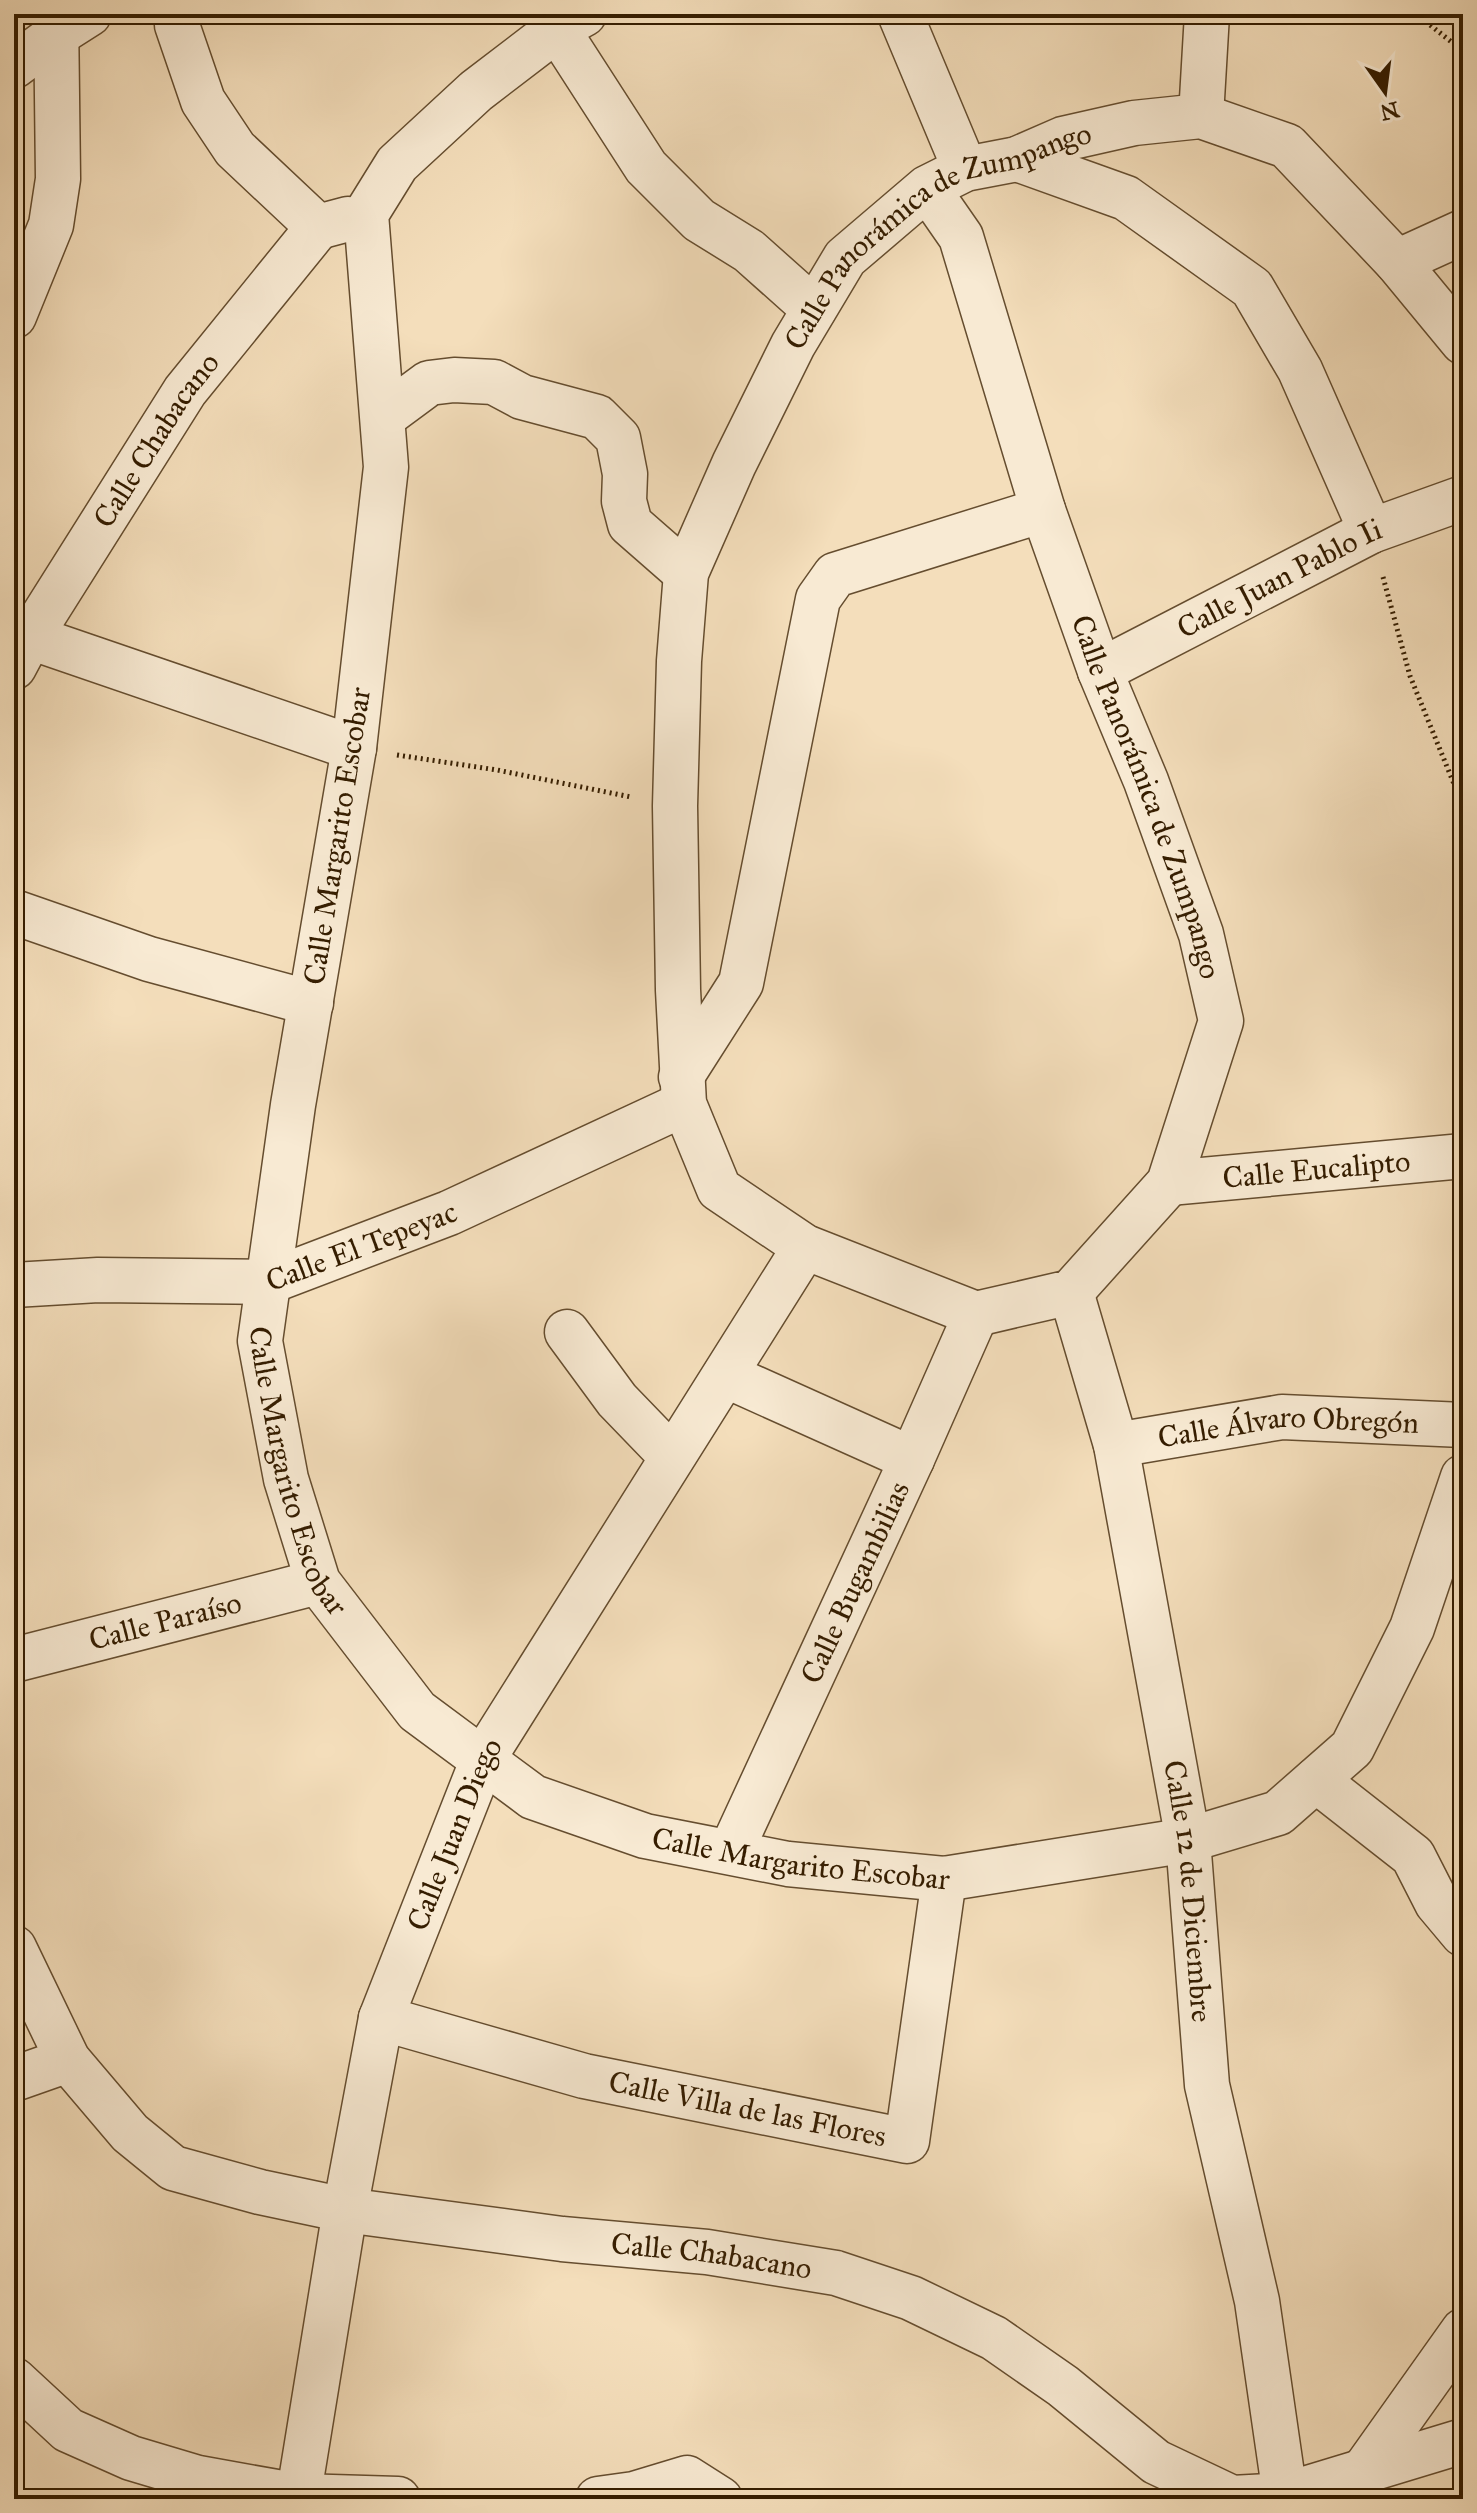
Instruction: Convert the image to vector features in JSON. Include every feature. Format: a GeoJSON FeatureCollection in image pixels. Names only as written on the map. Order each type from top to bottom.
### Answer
{"type":"FeatureCollection","features":[{"type":"Feature","properties":{"kind":"street"},"geometry":{"type":"LineString","coordinates":[[900,14],[965,169]]}},
{"type":"Feature","properties":{"kind":"street"},"geometry":{"type":"LineString","coordinates":[[1201,116],[1207,14]]}},
{"type":"Feature","properties":{"kind":"street"},"geometry":{"type":"LineString","coordinates":[[176,18],[203,101],[235,149],[318,227],[366,214],[397,164],[476,91],[571,22],[646,167],[699,220],[749,251],[814,309]]}},
{"type":"Feature","properties":{"kind":"street"},"geometry":{"type":"LineString","coordinates":[[14,66],[67,21]]}},
{"type":"Feature","properties":{"kind":"street"},"geometry":{"type":"LineString","coordinates":[[14,316],[51,225],[58,179],[67,21]]}},
{"type":"Feature","properties":{"kind":"street","name":"Calle Panorámica de Zumpango"},"geometry":{"type":"LineString","coordinates":[[976,1314],[805,1247],[719,1189],[683,1091],[675,806],[679,661],[686,573],[734,464],[793,345],[845,258],[927,188],[965,169],[1017,159],[1063,139],[1134,123],[1201,116],[1287,146],[1397,262],[1463,342]]}},
{"type":"Feature","properties":{"kind":"street"},"geometry":{"type":"LineString","coordinates":[[1017,159],[1126,198],[1252,288],[1300,370],[1371,531]]}},
{"type":"Feature","properties":{"kind":"street","name":"Calle Panorámica de Zumpango"},"geometry":{"type":"LineString","coordinates":[[927,188],[961,237],[1043,510],[1100,671],[1146,781],[1201,934],[1221,1021],[1169,1183],[1071,1292]]}},
{"type":"Feature","properties":{"kind":"street","name":"Calle Margarito Escobar"},"geometry":{"type":"LineString","coordinates":[[366,214],[386,467],[354,748],[293,1105],[260,1341],[286,1479],[318,1582],[417,1711],[533,1797],[645,1836],[788,1864],[944,1879],[1188,1840],[1278,1813],[1352,1748],[1412,1628],[1463,1477]]}},
{"type":"Feature","properties":{"kind":"street","name":"Calle Chabacano"},"geometry":{"type":"LineString","coordinates":[[22,652],[185,391],[318,227]]}},
{"type":"Feature","properties":{"kind":"street"},"geometry":{"type":"LineString","coordinates":[[1397,262],[1463,232]]}},
{"type":"Feature","properties":{"kind":"street"},"geometry":{"type":"LineString","coordinates":[[383,417],[429,383],[454,380],[494,382],[522,397],[597,417],[618,438],[625,474],[624,501],[630,524],[686,573]]}},
{"type":"Feature","properties":{"kind":"street","name":"Calle Juan Pablo Ii"},"geometry":{"type":"LineString","coordinates":[[1100,671],[1371,531],[1463,498]]}},
{"type":"Feature","properties":{"kind":"street"},"geometry":{"type":"LineString","coordinates":[[683,1091],[741,983],[818,599],[835,575],[1043,510]]}},
{"type":"Feature","properties":{"kind":"street"},"geometry":{"type":"LineString","coordinates":[[22,652],[354,748]]}},
{"type":"Feature","properties":{"kind":"street"},"geometry":{"type":"LineString","coordinates":[[14,912],[149,959],[311,1003]]}},
{"type":"Feature","properties":{"kind":"street","name":"Calle El Tepeyac"},"geometry":{"type":"LineString","coordinates":[[14,1285],[98,1280],[268,1282],[449,1213],[683,1091]]}},
{"type":"Feature","properties":{"kind":"street","name":"Calle Eucalipto"},"geometry":{"type":"LineString","coordinates":[[1169,1183],[1463,1156]]}},
{"type":"Feature","properties":{"kind":"street","name":"Calle Juan Diego"},"geometry":{"type":"LineString","coordinates":[[298,2498],[345,2210],[381,2018],[483,1759],[805,1247]]}},
{"type":"Feature","properties":{"kind":"street"},"geometry":{"type":"LineString","coordinates":[[976,1314],[1071,1292]]}},
{"type":"Feature","properties":{"kind":"street","name":"Calle 12 de Diciembre"},"geometry":{"type":"LineString","coordinates":[[1071,1292],[1116,1445],[1188,1840],[1207,2085],[1257,2301],[1285,2495]]}},
{"type":"Feature","properties":{"kind":"street","name":"Calle Bugambilias"},"geometry":{"type":"LineString","coordinates":[[731,1851],[976,1314]]}},
{"type":"Feature","properties":{"kind":"street"},"geometry":{"type":"LineString","coordinates":[[567,1332],[617,1400],[672,1457]]}},
{"type":"Feature","properties":{"kind":"street"},"geometry":{"type":"LineString","coordinates":[[725,1375],[912,1459]]}},
{"type":"Feature","properties":{"kind":"street","name":"Calle Álvaro Obregón"},"geometry":{"type":"LineString","coordinates":[[1116,1445],[1282,1417],[1463,1425]]}},
{"type":"Feature","properties":{"kind":"street","name":"Calle Paraíso"},"geometry":{"type":"LineString","coordinates":[[14,1660],[318,1582]]}},
{"type":"Feature","properties":{"kind":"street"},"geometry":{"type":"LineString","coordinates":[[1316,1780],[1413,1856],[1437,1903],[1463,1934]]}},
{"type":"Feature","properties":{"kind":"street","name":"Calle Villa de las Flores"},"geometry":{"type":"LineString","coordinates":[[381,2018],[584,2076],[907,2141],[944,1879]]}},
{"type":"Feature","properties":{"kind":"street","name":"Calle Chabacano"},"geometry":{"type":"LineString","coordinates":[[14,1948],[68,2060],[130,2133],[173,2168],[260,2192],[345,2210],[562,2239],[707,2252],[836,2273],[911,2298],[994,2338],[1063,2386],[1156,2462],[1232,2498],[1285,2495],[1463,2441]]}},
{"type":"Feature","properties":{"kind":"street"},"geometry":{"type":"LineString","coordinates":[[14,2079],[68,2060]]}},
{"type":"Feature","properties":{"kind":"street"},"geometry":{"type":"LineString","coordinates":[[1362,2473],[1463,2331]]}},
{"type":"Feature","properties":{"kind":"street"},"geometry":{"type":"LineString","coordinates":[[14,2380],[68,2430],[131,2458],[198,2478],[298,2498],[398,2499]]}},
{"type":"Feature","properties":{"kind":"street"},"geometry":{"type":"LineString","coordinates":[[598,2499],[634,2494],[687,2478],[720,2499]]}},
{"type":"Feature","properties":{"kind":"path"},"geometry":{"type":"LineString","coordinates":[[1416,14],[1463,51]]}},
{"type":"Feature","properties":{"kind":"path"},"geometry":{"type":"LineString","coordinates":[[1371,531],[1410,676],[1463,806]]}},
{"type":"Feature","properties":{"kind":"path"},"geometry":{"type":"LineString","coordinates":[[354,748],[497,770],[675,806]]}}]}
